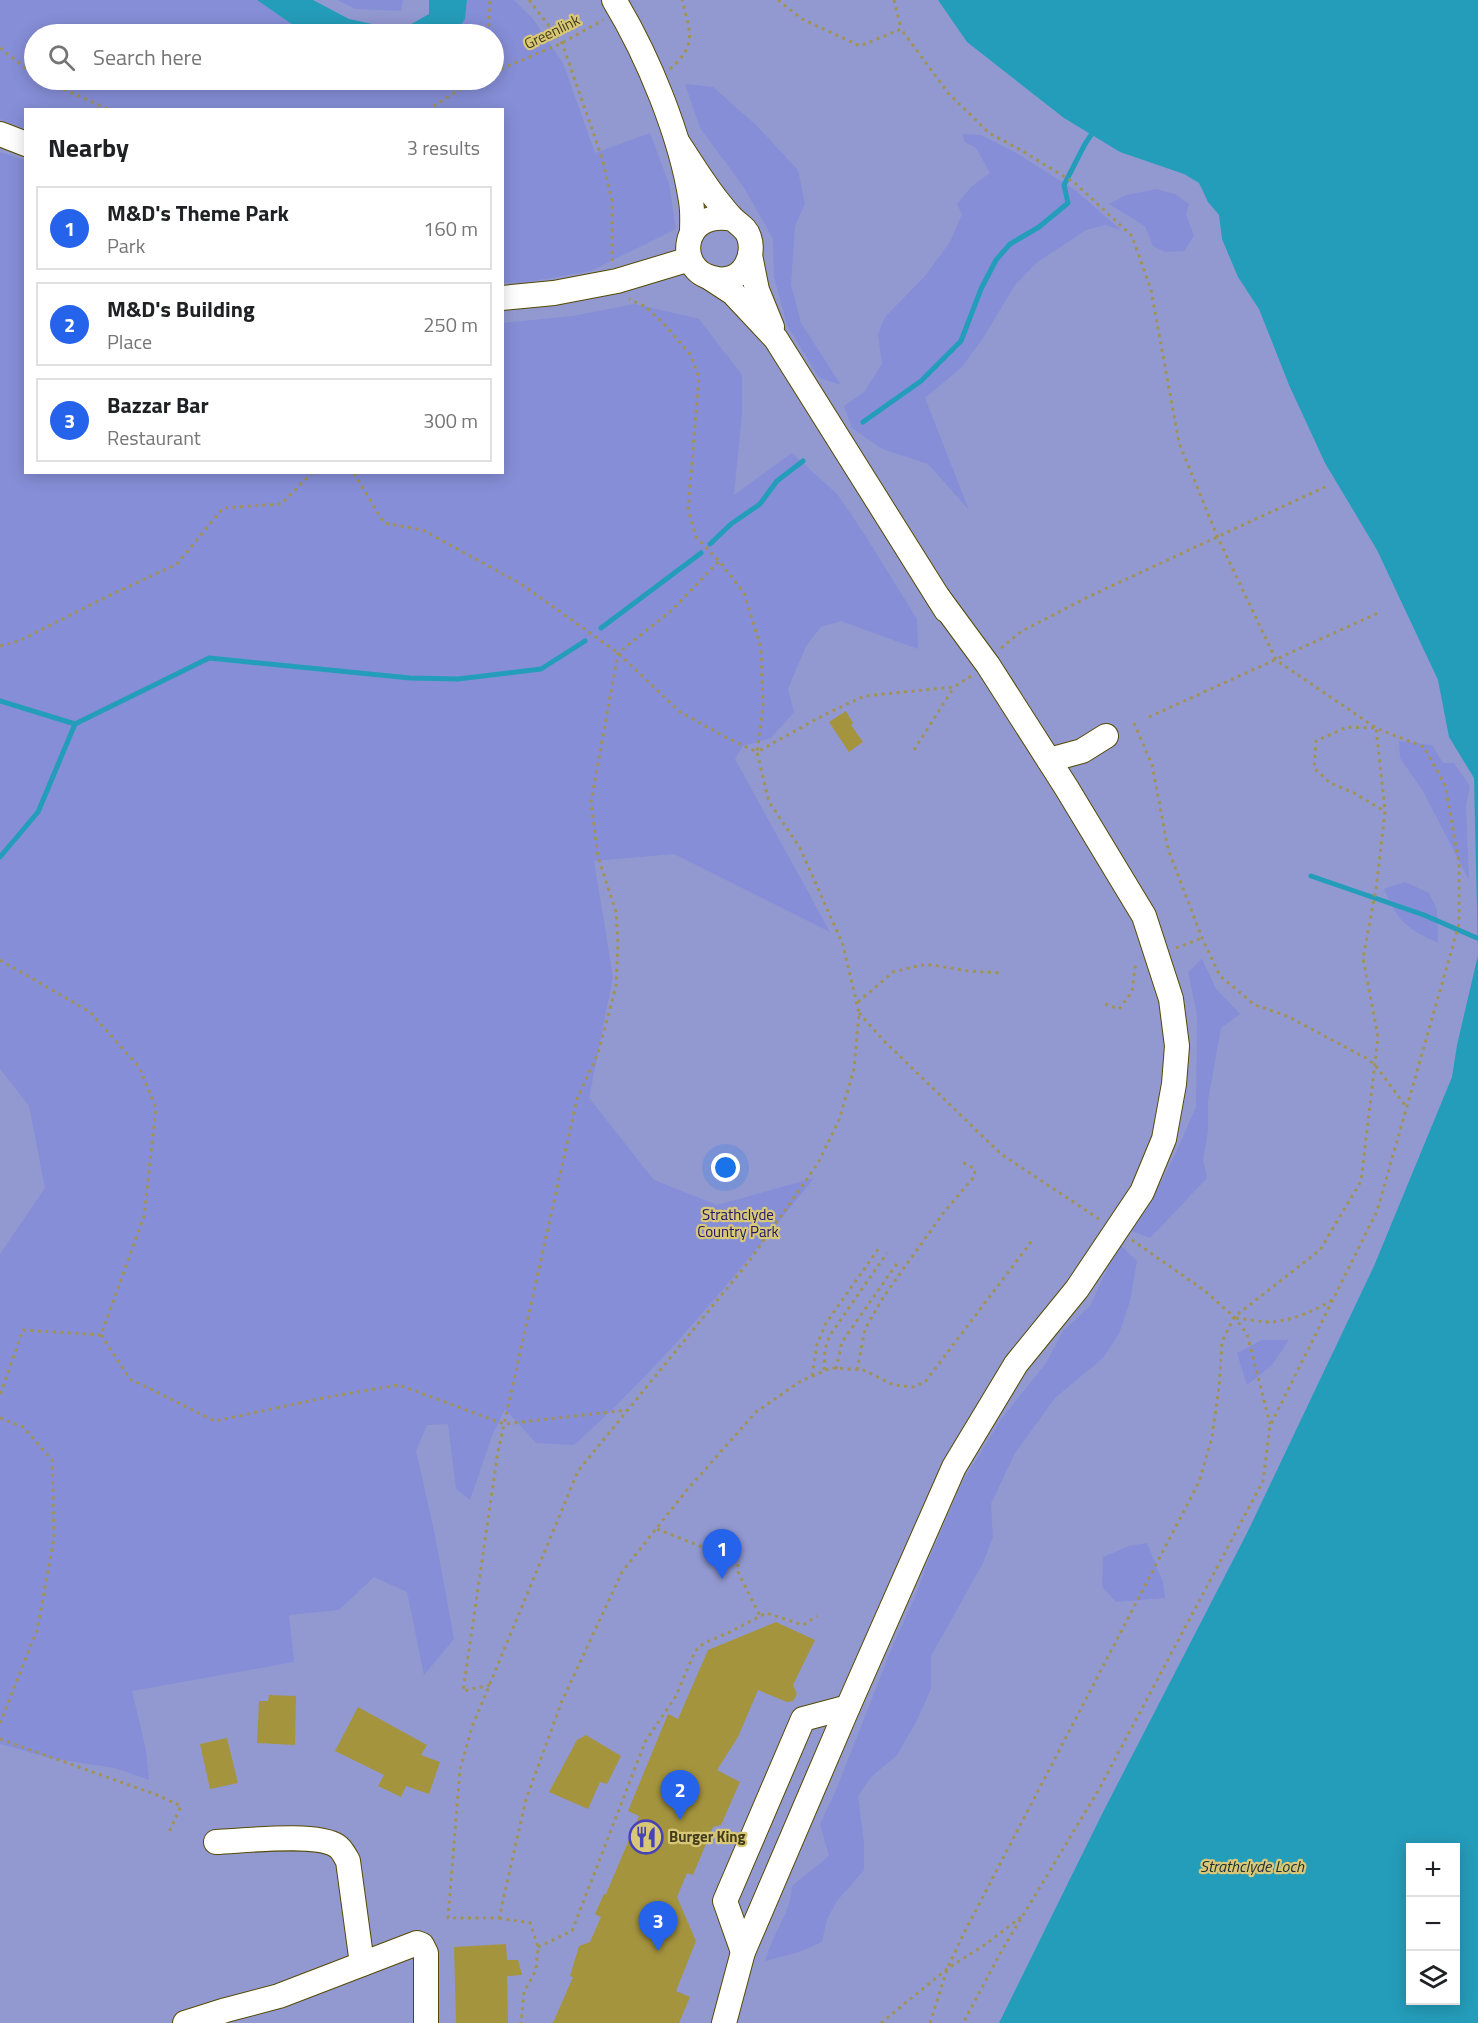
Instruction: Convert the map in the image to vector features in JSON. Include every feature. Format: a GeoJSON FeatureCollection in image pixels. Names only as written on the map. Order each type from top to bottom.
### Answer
{"type":"FeatureCollection","features":[{"type":"Feature","properties":{"kind":"street"},"geometry":{"type":"LineString","coordinates":[[617,5],[653,78],[678,142],[692,203],[692,233]]}},
{"type":"Feature","properties":{"kind":"street"},"geometry":{"type":"LineString","coordinates":[[0,134],[24,143]]}},
{"type":"Feature","properties":{"kind":"street"},"geometry":{"type":"LineString","coordinates":[[678,142],[716,199],[747,231],[752,249],[746,266],[740,272],[729,279],[710,278]]}},
{"type":"Feature","properties":{"kind":"street"},"geometry":{"type":"LineString","coordinates":[[733,219],[712,217],[697,226],[688,244],[690,259],[702,275],[733,293],[776,339]]}},
{"type":"Feature","properties":{"kind":"street"},"geometry":{"type":"LineString","coordinates":[[750,255],[757,290],[776,339],[938,597],[1004,710],[1090,838],[1156,954]]}},
{"type":"Feature","properties":{"kind":"street"},"geometry":{"type":"LineString","coordinates":[[504,298],[554,293],[617,281],[690,259]]}},
{"type":"Feature","properties":{"kind":"street"},"geometry":{"type":"LineString","coordinates":[[724,2023],[743,1952],[954,1467],[1016,1364],[1077,1289],[1142,1192],[1164,1139],[1174,1084],[1177,1046],[1171,999],[1144,916],[988,664],[938,597]]}},
{"type":"Feature","properties":{"kind":"street"},"geometry":{"type":"LineString","coordinates":[[1049,760],[1082,751],[1106,736]]}},
{"type":"Feature","properties":{"kind":"street"},"geometry":{"type":"LineString","coordinates":[[1066,787],[1082,751]]}},
{"type":"Feature","properties":{"kind":"street"},"geometry":{"type":"LineString","coordinates":[[743,1952],[725,1900],[803,1719],[848,1707]]}},
{"type":"Feature","properties":{"kind":"street"},"geometry":{"type":"LineString","coordinates":[[216,1842],[308,1839],[326,1840],[340,1847],[348,1861],[362,1964]]}},
{"type":"Feature","properties":{"kind":"street"},"geometry":{"type":"LineString","coordinates":[[185,2023],[279,1996],[417,1943],[422,1945],[426,1953],[426,2023]]}},
{"type":"Feature","properties":{"kind":"path"},"geometry":{"type":"LineString","coordinates":[[489,24],[490,0]]}},
{"type":"Feature","properties":{"kind":"path"},"geometry":{"type":"LineString","coordinates":[[521,2023],[524,1992],[536,1970],[538,1947],[530,1923],[499,1918],[448,1918],[460,1769],[472,1727],[578,1471],[750,1260],[818,1163],[839,1120],[854,1069],[859,1013],[843,945],[801,848],[769,802],[757,752],[763,706],[761,648],[744,593],[696,537],[688,509],[699,376],[690,354],[646,307],[629,300],[617,281],[612,263],[612,201],[602,158],[562,43],[529,0]]}},
{"type":"Feature","properties":{"kind":"path"},"geometry":{"type":"LineString","coordinates":[[653,78],[669,70],[684,57],[691,38],[682,0]]}},
{"type":"Feature","properties":{"kind":"path"},"geometry":{"type":"LineString","coordinates":[[778,0],[802,19],[860,46],[901,29]]}},
{"type":"Feature","properties":{"kind":"path"},"geometry":{"type":"LineString","coordinates":[[894,0],[901,29],[948,93],[989,134],[1019,149],[1074,183],[1132,237],[1151,290],[1179,443],[1218,538],[1276,660],[1376,728],[1424,747],[1445,785],[1459,863],[1459,924],[1377,1211],[1270,1426],[1263,1481],[1098,1791],[1002,1950],[963,2023]]}},
{"type":"Feature","properties":{"kind":"path","name":"Greenlink"},"geometry":{"type":"LineString","coordinates":[[504,68],[562,43],[617,5]]}},
{"type":"Feature","properties":{"kind":"path"},"geometry":{"type":"LineString","coordinates":[[0,48],[24,67]]}},
{"type":"Feature","properties":{"kind":"path"},"geometry":{"type":"LineString","coordinates":[[65,90],[106,108]]}},
{"type":"Feature","properties":{"kind":"path"},"geometry":{"type":"LineString","coordinates":[[430,108],[458,90]]}},
{"type":"Feature","properties":{"kind":"path"},"geometry":{"type":"LineString","coordinates":[[0,646],[19,641],[177,564],[223,508],[281,504],[311,474]]}},
{"type":"Feature","properties":{"kind":"path"},"geometry":{"type":"LineString","coordinates":[[353,474],[356,475],[384,523],[423,530],[521,584],[618,653],[680,712],[757,752]]}},
{"type":"Feature","properties":{"kind":"path"},"geometry":{"type":"LineString","coordinates":[[999,653],[1002,646],[1022,631],[1092,595],[1327,486]]}},
{"type":"Feature","properties":{"kind":"path"},"geometry":{"type":"LineString","coordinates":[[490,1685],[463,1691],[498,1451],[577,1099],[598,1053],[616,986],[618,944],[616,912],[598,857],[591,802],[618,653],[672,610],[718,561]]}},
{"type":"Feature","properties":{"kind":"path"},"geometry":{"type":"LineString","coordinates":[[1149,717],[1378,613]]}},
{"type":"Feature","properties":{"kind":"path"},"geometry":{"type":"LineString","coordinates":[[914,750],[954,687],[975,674]]}},
{"type":"Feature","properties":{"kind":"path"},"geometry":{"type":"LineString","coordinates":[[757,752],[864,696],[954,687]]}},
{"type":"Feature","properties":{"kind":"path"},"geometry":{"type":"LineString","coordinates":[[1134,723],[1152,765],[1168,849],[1202,938],[1220,976],[1256,1005],[1297,1021],[1375,1065],[1407,1108]]}},
{"type":"Feature","properties":{"kind":"path"},"geometry":{"type":"LineString","coordinates":[[1376,728],[1347,727],[1316,741],[1314,768],[1330,783],[1384,811]]}},
{"type":"Feature","properties":{"kind":"path"},"geometry":{"type":"LineString","coordinates":[[930,2023],[947,1969],[1101,1667],[1199,1482],[1212,1437],[1222,1342],[1234,1317],[1320,1250],[1361,1181],[1378,1037],[1363,958],[1376,889],[1384,811],[1376,728]]}},
{"type":"Feature","properties":{"kind":"path"},"geometry":{"type":"LineString","coordinates":[[1105,1004],[1119,1009],[1132,992],[1135,968],[1156,954],[1202,938]]}},
{"type":"Feature","properties":{"kind":"path"},"geometry":{"type":"LineString","coordinates":[[0,960],[90,1012],[139,1067],[156,1108],[144,1216],[101,1335]]}},
{"type":"Feature","properties":{"kind":"path"},"geometry":{"type":"LineString","coordinates":[[857,1002],[893,972],[926,964],[968,971],[1002,972]]}},
{"type":"Feature","properties":{"kind":"path"},"geometry":{"type":"LineString","coordinates":[[859,1013],[884,1041],[1001,1154],[1144,1247],[1205,1290],[1234,1317],[1247,1334],[1270,1426]]}},
{"type":"Feature","properties":{"kind":"path"},"geometry":{"type":"LineString","coordinates":[[857,1370],[865,1329],[884,1296],[944,1212],[974,1177],[975,1169],[959,1162]]}},
{"type":"Feature","properties":{"kind":"path"},"geometry":{"type":"LineString","coordinates":[[499,1918],[526,1799],[562,1701],[622,1572],[686,1491],[756,1412],[801,1381],[824,1371],[836,1369],[863,1370],[894,1385],[913,1387],[925,1382],[1034,1238]]}},
{"type":"Feature","properties":{"kind":"path"},"geometry":{"type":"LineString","coordinates":[[812,1376],[818,1344],[826,1323],[879,1248]]}},
{"type":"Feature","properties":{"kind":"path"},"geometry":{"type":"LineString","coordinates":[[824,1371],[825,1349],[830,1335],[887,1253]]}},
{"type":"Feature","properties":{"kind":"path"},"geometry":{"type":"LineString","coordinates":[[836,1369],[842,1342],[898,1262]]}},
{"type":"Feature","properties":{"kind":"path"},"geometry":{"type":"LineString","coordinates":[[1234,1317],[1271,1322],[1304,1314],[1335,1297]]}},
{"type":"Feature","properties":{"kind":"path"},"geometry":{"type":"LineString","coordinates":[[0,1395],[23,1330],[101,1335]]}},
{"type":"Feature","properties":{"kind":"path"},"geometry":{"type":"LineString","coordinates":[[101,1335],[130,1379],[215,1421],[328,1397],[399,1385],[504,1424],[629,1410]]}},
{"type":"Feature","properties":{"kind":"path"},"geometry":{"type":"LineString","coordinates":[[0,1418],[23,1427],[52,1460],[54,1538],[37,1630],[0,1723]]}},
{"type":"Feature","properties":{"kind":"path"},"geometry":{"type":"LineString","coordinates":[[656,1529],[738,1561],[738,1572],[760,1616]]}},
{"type":"Feature","properties":{"kind":"path"},"geometry":{"type":"LineString","coordinates":[[538,1947],[572,1931],[645,1742],[676,1696],[695,1651],[704,1643],[766,1613],[803,1625],[817,1616]]}},
{"type":"Feature","properties":{"kind":"path"},"geometry":{"type":"LineString","coordinates":[[0,1739],[157,1795],[181,1806],[169,1832]]}},
{"type":"Feature","properties":{"kind":"path"},"geometry":{"type":"LineString","coordinates":[[881,2023],[947,1969],[986,1944],[1023,1915]]}},
{"type":"Feature","properties":{"kind":"green space","name":"Strathclyde Country Park"},"geometry":{"type":"Polygon","coordinates":[[[0,0],[1478,0],[1478,2023],[0,2023],[0,0]]]}},
{"type":"Feature","properties":{"kind":"green space"},"geometry":{"type":"Polygon","coordinates":[[[0,0],[257,0],[292,24],[24,24],[24,90],[504,90],[504,24],[462,24],[465,19],[467,0],[514,0],[533,19],[563,63],[595,153],[650,133],[669,184],[676,229],[591,271],[522,283],[504,283],[504,108],[24,108],[24,129],[0,119],[0,0]]]}},
{"type":"Feature","properties":{"kind":"green space"},"geometry":{"type":"Polygon","coordinates":[[[337,0],[403,0],[401,11],[356,9],[337,0]]]}},
{"type":"Feature","properties":{"kind":"green space"},"geometry":{"type":"Polygon","coordinates":[[[685,84],[713,87],[756,125],[798,170],[805,204],[795,226],[791,285],[801,323],[841,385],[819,378],[787,325],[774,277],[773,239],[743,186],[700,128],[685,84]]]}},
{"type":"Feature","properties":{"kind":"green space"},"geometry":{"type":"Polygon","coordinates":[[[962,134],[981,135],[1018,154],[1075,190],[1121,230],[1105,225],[1086,230],[1036,263],[1015,285],[983,338],[961,368],[925,398],[969,510],[928,464],[882,449],[852,428],[844,406],[864,392],[882,364],[878,334],[885,317],[925,276],[950,242],[962,214],[957,204],[972,186],[990,173],[976,148],[965,142],[962,134]]]}},
{"type":"Feature","properties":{"kind":"green space"},"geometry":{"type":"Polygon","coordinates":[[[0,152],[24,160],[24,474],[504,474],[504,323],[572,316],[635,304],[699,319],[742,375],[742,414],[734,495],[792,453],[838,495],[865,535],[917,619],[918,649],[841,621],[821,627],[806,646],[788,689],[794,712],[771,738],[743,746],[735,759],[830,932],[674,854],[594,861],[613,977],[589,1098],[654,1180],[717,1205],[814,1178],[670,1350],[574,1445],[536,1443],[505,1409],[492,1436],[470,1500],[456,1489],[448,1424],[427,1425],[416,1451],[434,1530],[454,1639],[424,1675],[407,1592],[374,1577],[339,1610],[289,1615],[294,1662],[132,1691],[146,1750],[149,1780],[115,1768],[50,1758],[0,1744],[0,1254],[45,1188],[29,1106],[0,1069],[0,152]]]}},
{"type":"Feature","properties":{"kind":"green space"},"geometry":{"type":"Polygon","coordinates":[[[1156,189],[1175,194],[1189,204],[1186,214],[1194,236],[1184,251],[1165,252],[1153,246],[1145,226],[1109,204],[1126,195],[1156,189]]]}},
{"type":"Feature","properties":{"kind":"green space"},"geometry":{"type":"Polygon","coordinates":[[[1399,741],[1432,745],[1443,763],[1454,763],[1470,786],[1466,805],[1469,880],[1423,791],[1400,758],[1399,741]]]}},
{"type":"Feature","properties":{"kind":"green space"},"geometry":{"type":"Polygon","coordinates":[[[1405,882],[1429,893],[1437,909],[1438,943],[1404,923],[1394,909],[1384,889],[1405,882]]]}},
{"type":"Feature","properties":{"kind":"green space"},"geometry":{"type":"Polygon","coordinates":[[[1202,959],[1216,989],[1240,1014],[1221,1028],[1208,1100],[1208,1131],[1203,1160],[1207,1178],[1150,1238],[1129,1230],[1151,1201],[1196,1107],[1197,1015],[1188,972],[1202,959]]]}},
{"type":"Feature","properties":{"kind":"green space"},"geometry":{"type":"Polygon","coordinates":[[[1119,1244],[1137,1261],[1130,1301],[1119,1334],[1103,1358],[1055,1398],[1015,1453],[991,1504],[993,1537],[983,1563],[931,1656],[931,1689],[916,1722],[897,1755],[871,1777],[858,1796],[864,1843],[864,1870],[837,1901],[827,1919],[822,1942],[799,1952],[765,1961],[785,1914],[792,1886],[829,1856],[820,1824],[963,1481],[1002,1418],[1046,1363],[1063,1331],[1090,1306],[1119,1244]]]}},
{"type":"Feature","properties":{"kind":"green space"},"geometry":{"type":"Polygon","coordinates":[[[1262,1340],[1289,1340],[1272,1365],[1247,1385],[1237,1353],[1262,1340]]]}},
{"type":"Feature","properties":{"kind":"green space"},"geometry":{"type":"Polygon","coordinates":[[[1147,1543],[1163,1582],[1165,1598],[1116,1602],[1102,1587],[1103,1557],[1129,1546],[1147,1543]]]}},
{"type":"Feature","properties":{"kind":"water"},"geometry":{"type":"Polygon","coordinates":[[[257,0],[313,0],[349,19],[373,24],[292,24],[257,0]]]}},
{"type":"Feature","properties":{"kind":"water"},"geometry":{"type":"Polygon","coordinates":[[[429,0],[467,0],[465,19],[462,24],[412,24],[429,14],[429,0]]]}},
{"type":"Feature","properties":{"kind":"water"},"geometry":{"type":"Polygon","coordinates":[[[938,0],[1478,0],[1478,953],[1474,778],[1449,737],[1438,680],[1377,550],[1325,463],[1289,385],[1259,309],[1238,277],[1222,239],[1219,215],[1208,202],[1199,183],[1184,174],[1120,152],[1064,118],[967,42],[938,0]]]}},
{"type":"Feature","properties":{"kind":"water","name":"Strathclyde Loch"},"geometry":{"type":"Polygon","coordinates":[[[1478,955],[1478,2023],[999,2023],[1102,1814],[1247,1533],[1374,1266],[1452,1077],[1478,955]]]}},
{"type":"Feature","properties":{"kind":"building"},"geometry":{"type":"Polygon","coordinates":[[[846,711],[853,723],[851,725],[863,742],[849,752],[829,722],[846,711]]]}},
{"type":"Feature","properties":{"kind":"building"},"geometry":{"type":"Polygon","coordinates":[[[776,1622],[815,1640],[793,1685],[797,1694],[793,1701],[787,1702],[758,1690],[738,1737],[717,1770],[740,1782],[721,1825],[713,1827],[693,1875],[687,1873],[677,1897],[696,1941],[676,1991],[690,1997],[679,2023],[553,2023],[573,1977],[570,1976],[579,1946],[590,1942],[601,1917],[595,1914],[606,1894],[639,1816],[628,1811],[668,1714],[678,1719],[708,1650],[776,1622]]]}},
{"type":"Feature","properties":{"kind":"building"},"geometry":{"type":"Polygon","coordinates":[[[269,1695],[296,1696],[295,1745],[257,1743],[259,1701],[268,1701],[269,1695]]]}},
{"type":"Feature","properties":{"kind":"building"},"geometry":{"type":"Polygon","coordinates":[[[358,1707],[427,1745],[421,1755],[440,1762],[429,1794],[406,1786],[401,1797],[378,1786],[384,1775],[335,1751],[358,1707]]]}},
{"type":"Feature","properties":{"kind":"building"},"geometry":{"type":"Polygon","coordinates":[[[586,1735],[621,1756],[607,1784],[600,1782],[588,1809],[549,1792],[577,1740],[586,1735]]]}},
{"type":"Feature","properties":{"kind":"building"},"geometry":{"type":"Polygon","coordinates":[[[227,1738],[238,1783],[210,1789],[200,1744],[227,1738]]]}},
{"type":"Feature","properties":{"kind":"building"},"geometry":{"type":"Polygon","coordinates":[[[506,1944],[507,1960],[518,1960],[522,1975],[507,1976],[508,2023],[456,2023],[454,1947],[506,1944]]]}},
{"type":"Feature","properties":{"kind":"waterway"},"geometry":{"type":"LineString","coordinates":[[863,422],[921,381],[961,341],[981,289],[996,260],[1010,244],[1039,227],[1068,203],[1064,185],[1091,135]]}},
{"type":"Feature","properties":{"kind":"waterway"},"geometry":{"type":"LineString","coordinates":[[710,544],[731,524],[760,504],[777,481],[803,461]]}},
{"type":"Feature","properties":{"kind":"waterway"},"geometry":{"type":"LineString","coordinates":[[601,628],[701,553]]}},
{"type":"Feature","properties":{"kind":"waterway"},"geometry":{"type":"LineString","coordinates":[[0,701],[75,724],[209,658],[410,678],[458,679],[541,669],[585,641]]}},
{"type":"Feature","properties":{"kind":"waterway"},"geometry":{"type":"LineString","coordinates":[[0,857],[38,812],[75,724]]}},
{"type":"Feature","properties":{"kind":"waterway"},"geometry":{"type":"LineString","coordinates":[[1311,876],[1424,915],[1477,938]]}},
{"type":"Feature","properties":{"kind":"place","name":"M&D's Theme Park"},"geometry":{"type":"Point","coordinates":[722,1579]}},
{"type":"Feature","properties":{"kind":"place","name":"M&D's Building"},"geometry":{"type":"Point","coordinates":[680,1820]}},
{"type":"Feature","properties":{"kind":"place","name":"Burger King"},"geometry":{"type":"Point","coordinates":[646,1837]}},
{"type":"Feature","properties":{"kind":"place","name":"Bazzar Bar"},"geometry":{"type":"Point","coordinates":[658,1951]}}]}
